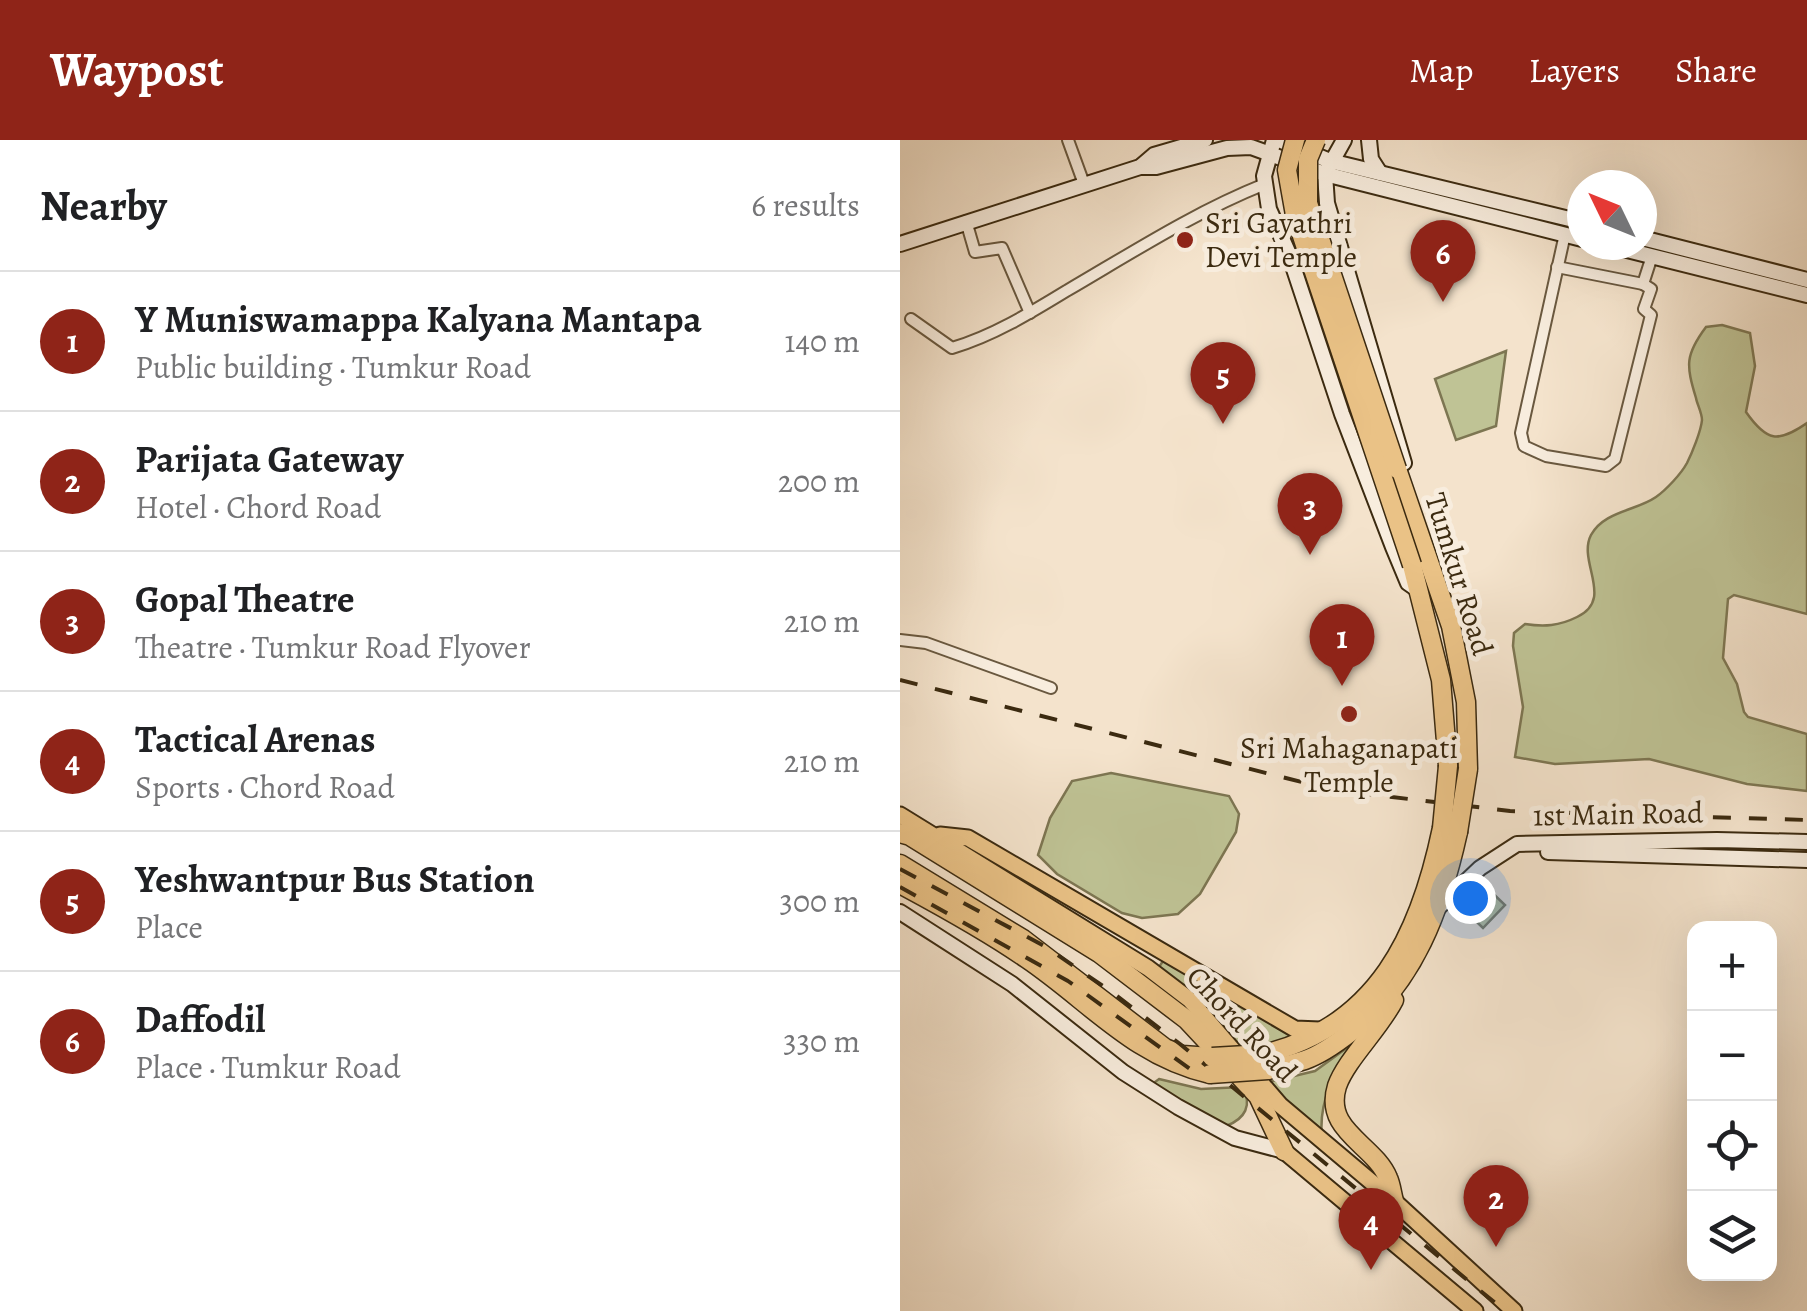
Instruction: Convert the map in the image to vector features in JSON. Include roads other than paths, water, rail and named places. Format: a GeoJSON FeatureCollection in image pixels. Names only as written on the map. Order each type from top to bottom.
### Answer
{"type":"FeatureCollection","features":[{"type":"Feature","properties":{"kind":"highway","name":"Tumkur Road"},"geometry":{"type":"LineString","coordinates":[[900,884],[1026,958],[1149,1052],[1178,1067],[1307,1060],[1334,1045],[1383,1003],[1404,976],[1438,908],[1450,830],[1441,680],[1412,565],[1294,215],[1287,170],[1296,140]]}},
{"type":"Feature","properties":{"kind":"highway"},"geometry":{"type":"LineString","coordinates":[[1316,140],[1308,158],[1308,203],[1403,489]]}},
{"type":"Feature","properties":{"kind":"highway","name":"Tumkur Road"},"geometry":{"type":"LineString","coordinates":[[1266,1062],[1331,1028],[1361,1002],[1408,938],[1450,830],[1468,769],[1466,702],[1451,626],[1403,489]]}},
{"type":"Feature","properties":{"kind":"highway"},"geometry":{"type":"LineString","coordinates":[[900,834],[910,836],[1099,953],[1164,1000],[1258,1096],[1284,1150]]}},
{"type":"Feature","properties":{"kind":"highway","name":"Tumkur Road"},"geometry":{"type":"LineString","coordinates":[[900,864],[1023,939],[1165,1048],[1211,1065]]}},
{"type":"Feature","properties":{"kind":"highway"},"geometry":{"type":"LineString","coordinates":[[1394,1201],[1388,1176],[1338,1120],[1336,1100],[1342,1078],[1382,1022],[1404,976]]}},
{"type":"Feature","properties":{"kind":"main road"},"geometry":{"type":"LineString","coordinates":[[900,244],[1140,166],[1154,155],[1205,140]]}},
{"type":"Feature","properties":{"kind":"main road"},"geometry":{"type":"LineString","coordinates":[[1328,167],[1344,140]]}},
{"type":"Feature","properties":{"kind":"main road"},"geometry":{"type":"LineString","coordinates":[[1369,140],[1371,159],[1380,173]]}},
{"type":"Feature","properties":{"kind":"main road"},"geometry":{"type":"LineString","coordinates":[[1140,166],[1156,167],[1227,148],[1274,144],[1328,167],[1529,217],[1567,221]]}},
{"type":"Feature","properties":{"kind":"main road"},"geometry":{"type":"LineString","coordinates":[[1274,144],[1264,184],[1269,209],[1290,254],[1342,414],[1393,547],[1408,583],[1418,590]]}},
{"type":"Feature","properties":{"kind":"main road"},"geometry":{"type":"LineString","coordinates":[[1328,167],[1380,173],[1529,217],[1567,235]]}},
{"type":"Feature","properties":{"kind":"main road","name":"Tumkur Road"},"geometry":{"type":"LineString","coordinates":[[1328,167],[1327,203],[1408,475],[1403,489]]}},
{"type":"Feature","properties":{"kind":"main road"},"geometry":{"type":"LineString","coordinates":[[1657,242],[1807,280]]}},
{"type":"Feature","properties":{"kind":"main road"},"geometry":{"type":"LineString","coordinates":[[1657,257],[1807,295]]}},
{"type":"Feature","properties":{"kind":"main road","name":"Chord Road"},"geometry":{"type":"LineString","coordinates":[[900,816],[1148,968],[1190,1000],[1280,1105],[1394,1201],[1514,1311]]}},
{"type":"Feature","properties":{"kind":"main road"},"geometry":{"type":"LineString","coordinates":[[932,834],[968,838],[1295,1029],[1331,1028]]}},
{"type":"Feature","properties":{"kind":"main road","name":"1st Main Road"},"geometry":{"type":"LineString","coordinates":[[1500,853],[1517,844],[1541,843],[1807,842]]}},
{"type":"Feature","properties":{"kind":"main road"},"geometry":{"type":"LineString","coordinates":[[1438,908],[1500,853]]}},
{"type":"Feature","properties":{"kind":"main road","name":"1st Main Road"},"geometry":{"type":"LineString","coordinates":[[1500,853],[1807,860]]}},
{"type":"Feature","properties":{"kind":"main road"},"geometry":{"type":"LineString","coordinates":[[900,912],[1012,984],[1123,1072],[1178,1108],[1235,1138],[1284,1150],[1475,1311]]}},
{"type":"Feature","properties":{"kind":"street"},"geometry":{"type":"LineString","coordinates":[[1068,140],[1084,184]]}},
{"type":"Feature","properties":{"kind":"street"},"geometry":{"type":"LineString","coordinates":[[911,319],[952,348],[1030,313],[1185,221],[1264,184]]}},
{"type":"Feature","properties":{"kind":"street"},"geometry":{"type":"LineString","coordinates":[[966,220],[976,252],[1002,248],[1030,313]]}},
{"type":"Feature","properties":{"kind":"street"},"geometry":{"type":"LineString","coordinates":[[1558,266],[1651,289],[1644,309],[1651,314],[1615,458],[1606,466],[1546,456],[1524,446],[1521,432],[1564,234]]}},
{"type":"Feature","properties":{"kind":"street"},"geometry":{"type":"LineString","coordinates":[[1643,284],[1651,260]]}},
{"type":"Feature","properties":{"kind":"street"},"geometry":{"type":"LineString","coordinates":[[900,640],[926,644],[1052,688]]}},
{"type":"Feature","properties":{"kind":"railway"},"geometry":{"type":"LineString","coordinates":[[900,680],[1333,790],[1510,811],[1807,820]]}},
{"type":"Feature","properties":{"kind":"railway"},"geometry":{"type":"LineString","coordinates":[[900,869],[1046,947],[1113,993],[1505,1311]]}},
{"type":"Feature","properties":{"kind":"railway"},"geometry":{"type":"LineString","coordinates":[[900,887],[1068,981],[1201,1077]]}},
{"type":"Feature","properties":{"kind":"place","name":"Sri Gayathri Devi Temple"},"geometry":{"type":"Point","coordinates":[1185,240]}},
{"type":"Feature","properties":{"kind":"place","name":"Daffodil"},"geometry":{"type":"Point","coordinates":[1443,302]}},
{"type":"Feature","properties":{"kind":"place","name":"Yeshwantpur Bus Station"},"geometry":{"type":"Point","coordinates":[1223,424]}},
{"type":"Feature","properties":{"kind":"place","name":"Gopal Theatre"},"geometry":{"type":"Point","coordinates":[1310,555]}},
{"type":"Feature","properties":{"kind":"place","name":"Y Muniswamappa Kalyana Mantapa"},"geometry":{"type":"Point","coordinates":[1342,686]}},
{"type":"Feature","properties":{"kind":"place","name":"Sri Mahaganapati Temple"},"geometry":{"type":"Point","coordinates":[1349,714]}},
{"type":"Feature","properties":{"kind":"place","name":"Parijata Gateway"},"geometry":{"type":"Point","coordinates":[1496,1247]}},
{"type":"Feature","properties":{"kind":"place","name":"Tactical Arenas"},"geometry":{"type":"Point","coordinates":[1371,1270]}}]}
